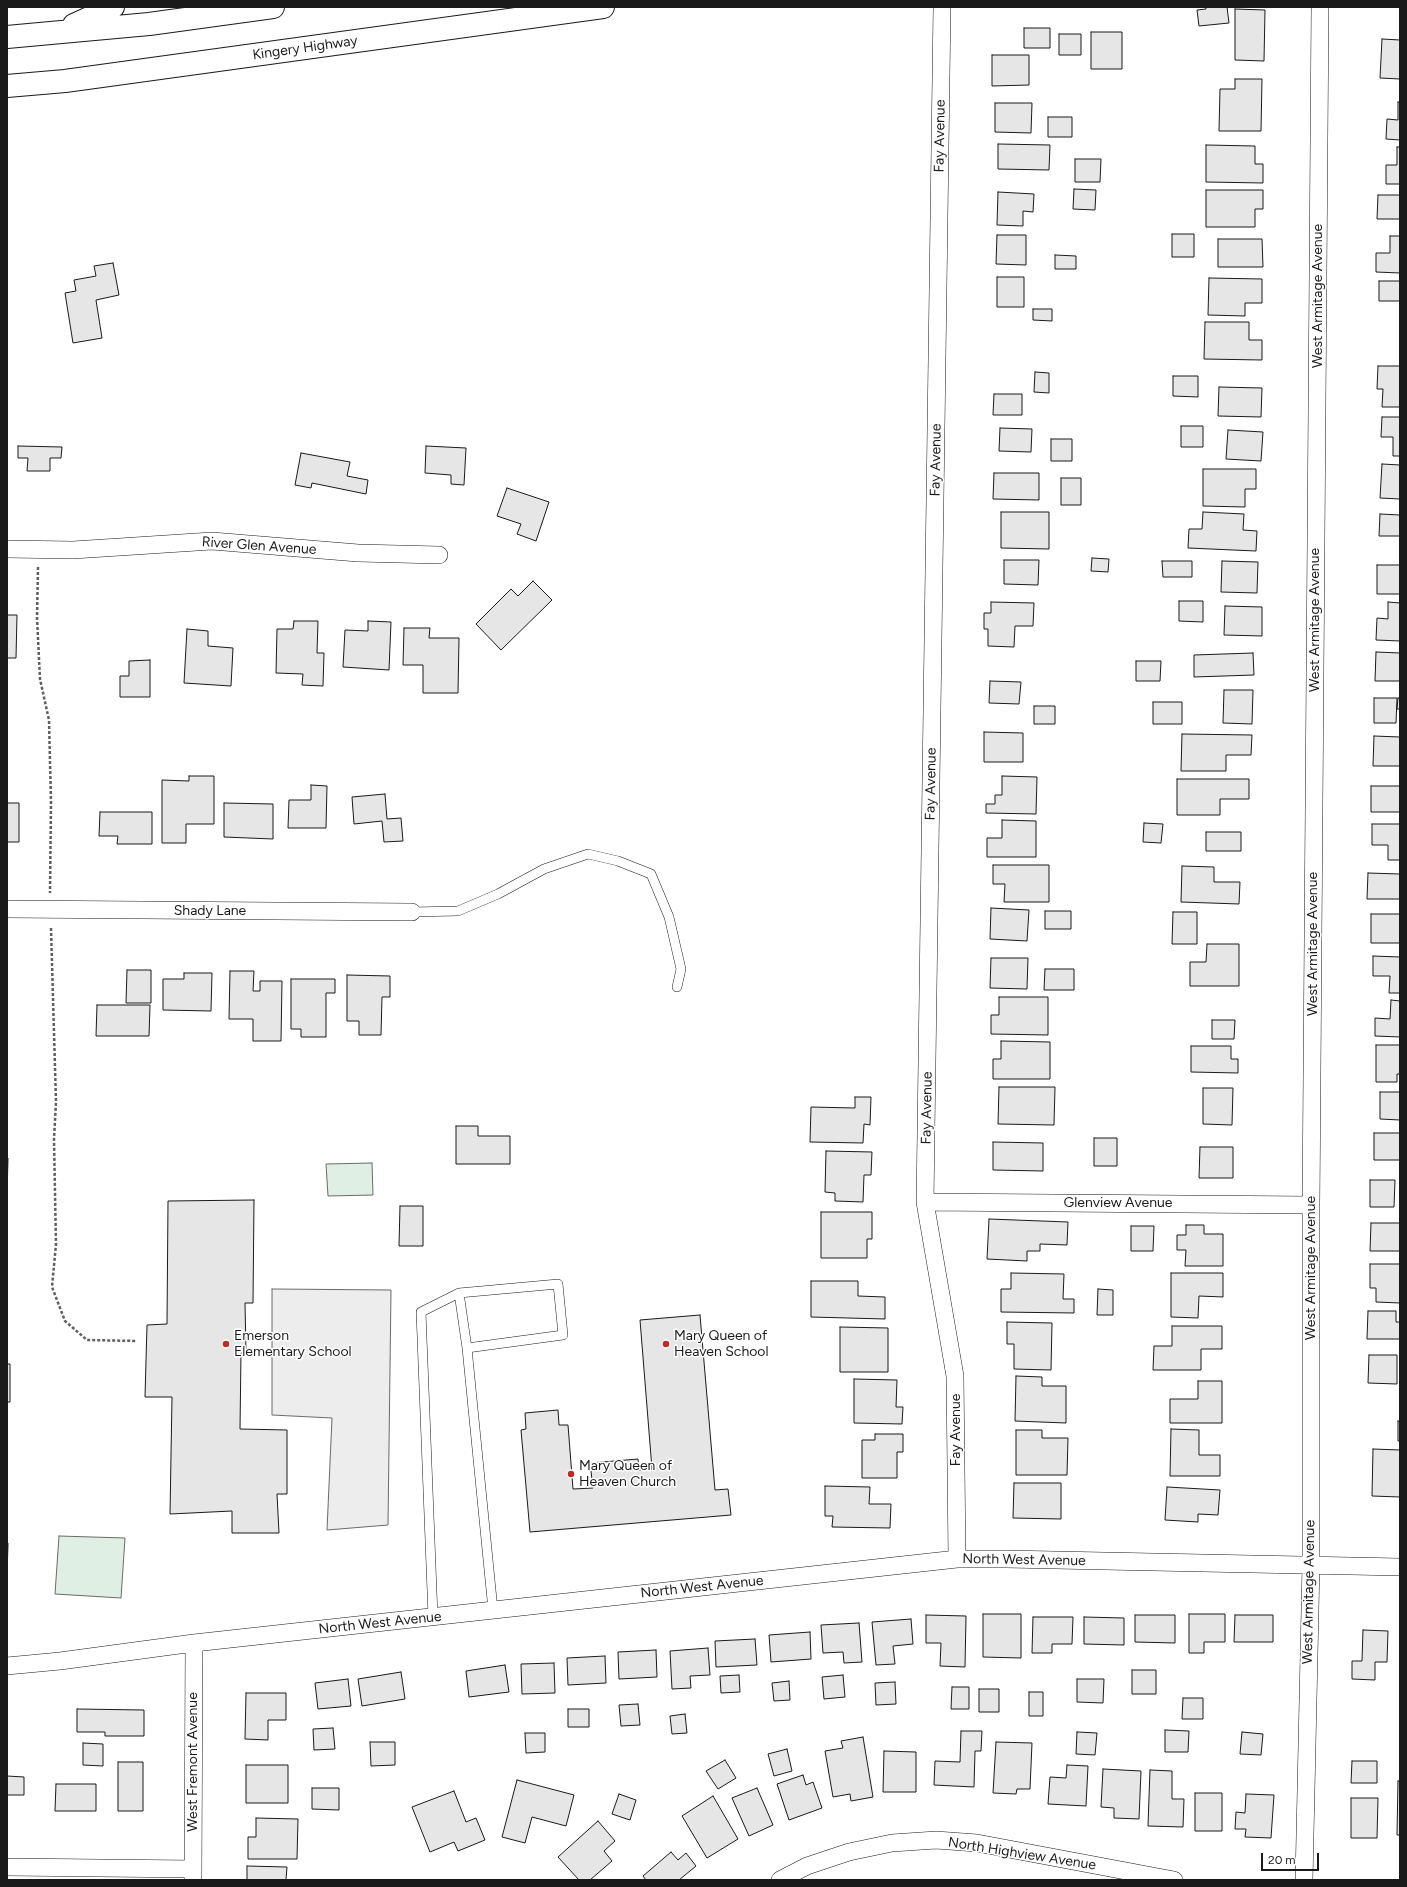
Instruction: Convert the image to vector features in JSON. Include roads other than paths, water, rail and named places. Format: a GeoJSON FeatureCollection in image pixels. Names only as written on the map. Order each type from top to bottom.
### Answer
{"type":"FeatureCollection","features":[{"type":"Feature","properties":{"kind":"highway"},"geometry":{"type":"LineString","coordinates":[[60,32],[113,7]]}},
{"type":"Feature","properties":{"kind":"highway"},"geometry":{"type":"LineString","coordinates":[[218,7],[269,8]]}},
{"type":"Feature","properties":{"kind":"highway","name":"Kingery Highway"},"geometry":{"type":"LineString","coordinates":[[7,86],[64,81],[603,7]]}},
{"type":"Feature","properties":{"kind":"highway"},"geometry":{"type":"LineString","coordinates":[[7,37],[149,24],[269,8]]}},
{"type":"Feature","properties":{"kind":"street","name":"Fay Avenue"},"geometry":{"type":"LineString","coordinates":[[942,7],[925,1202],[955,1376],[957,1559]]}},
{"type":"Feature","properties":{"kind":"street","name":"West Armitage Avenue"},"geometry":{"type":"LineString","coordinates":[[1304,1880],[1311,1565],[1311,1205],[1320,7]]}},
{"type":"Feature","properties":{"kind":"street","name":"River Glen Avenue"},"geometry":{"type":"LineString","coordinates":[[7,549],[73,550],[212,541],[358,553],[439,555]]}},
{"type":"Feature","properties":{"kind":"street","name":"Shady Lane"},"geometry":{"type":"LineString","coordinates":[[7,909],[412,912]]}},
{"type":"Feature","properties":{"kind":"street","name":"Glenview Avenue"},"geometry":{"type":"LineString","coordinates":[[925,1202],[1311,1205]]}},
{"type":"Feature","properties":{"kind":"street","name":"North West Avenue"},"geometry":{"type":"LineString","coordinates":[[7,1666],[60,1661],[194,1643],[957,1559],[1400,1567]]}},
{"type":"Feature","properties":{"kind":"street","name":"West Fremont Avenue"},"geometry":{"type":"LineString","coordinates":[[193,1874],[194,1643]]}},
{"type":"Feature","properties":{"kind":"street","name":"North Highview Avenue"},"geometry":{"type":"LineString","coordinates":[[780,1880],[807,1866],[849,1852],[892,1843],[936,1840],[977,1843],[1174,1880]]}},
{"type":"Feature","properties":{"kind":"street"},"geometry":{"type":"LineString","coordinates":[[7,1867],[193,1874]]}},
{"type":"Feature","properties":{"kind":"lane"},"geometry":{"type":"LineString","coordinates":[[412,912],[458,911],[498,894],[544,869],[588,854],[618,861],[651,874],[669,917],[678,954],[681,969],[677,987]]}},
{"type":"Feature","properties":{"kind":"lane"},"geometry":{"type":"LineString","coordinates":[[433,1617],[421,1312],[460,1293],[558,1284],[563,1335],[466,1348]]}},
{"type":"Feature","properties":{"kind":"lane"},"geometry":{"type":"LineString","coordinates":[[460,1293],[492,1610]]}},
{"type":"Feature","properties":{"kind":"place","name":"Emerson Elementary School"},"geometry":{"type":"Point","coordinates":[226,1344]}},
{"type":"Feature","properties":{"kind":"place","name":"Mary Queen of Heaven School"},"geometry":{"type":"Point","coordinates":[666,1344]}},
{"type":"Feature","properties":{"kind":"place","name":"Mary Queen of Heaven Church"},"geometry":{"type":"Point","coordinates":[571,1474]}}]}
